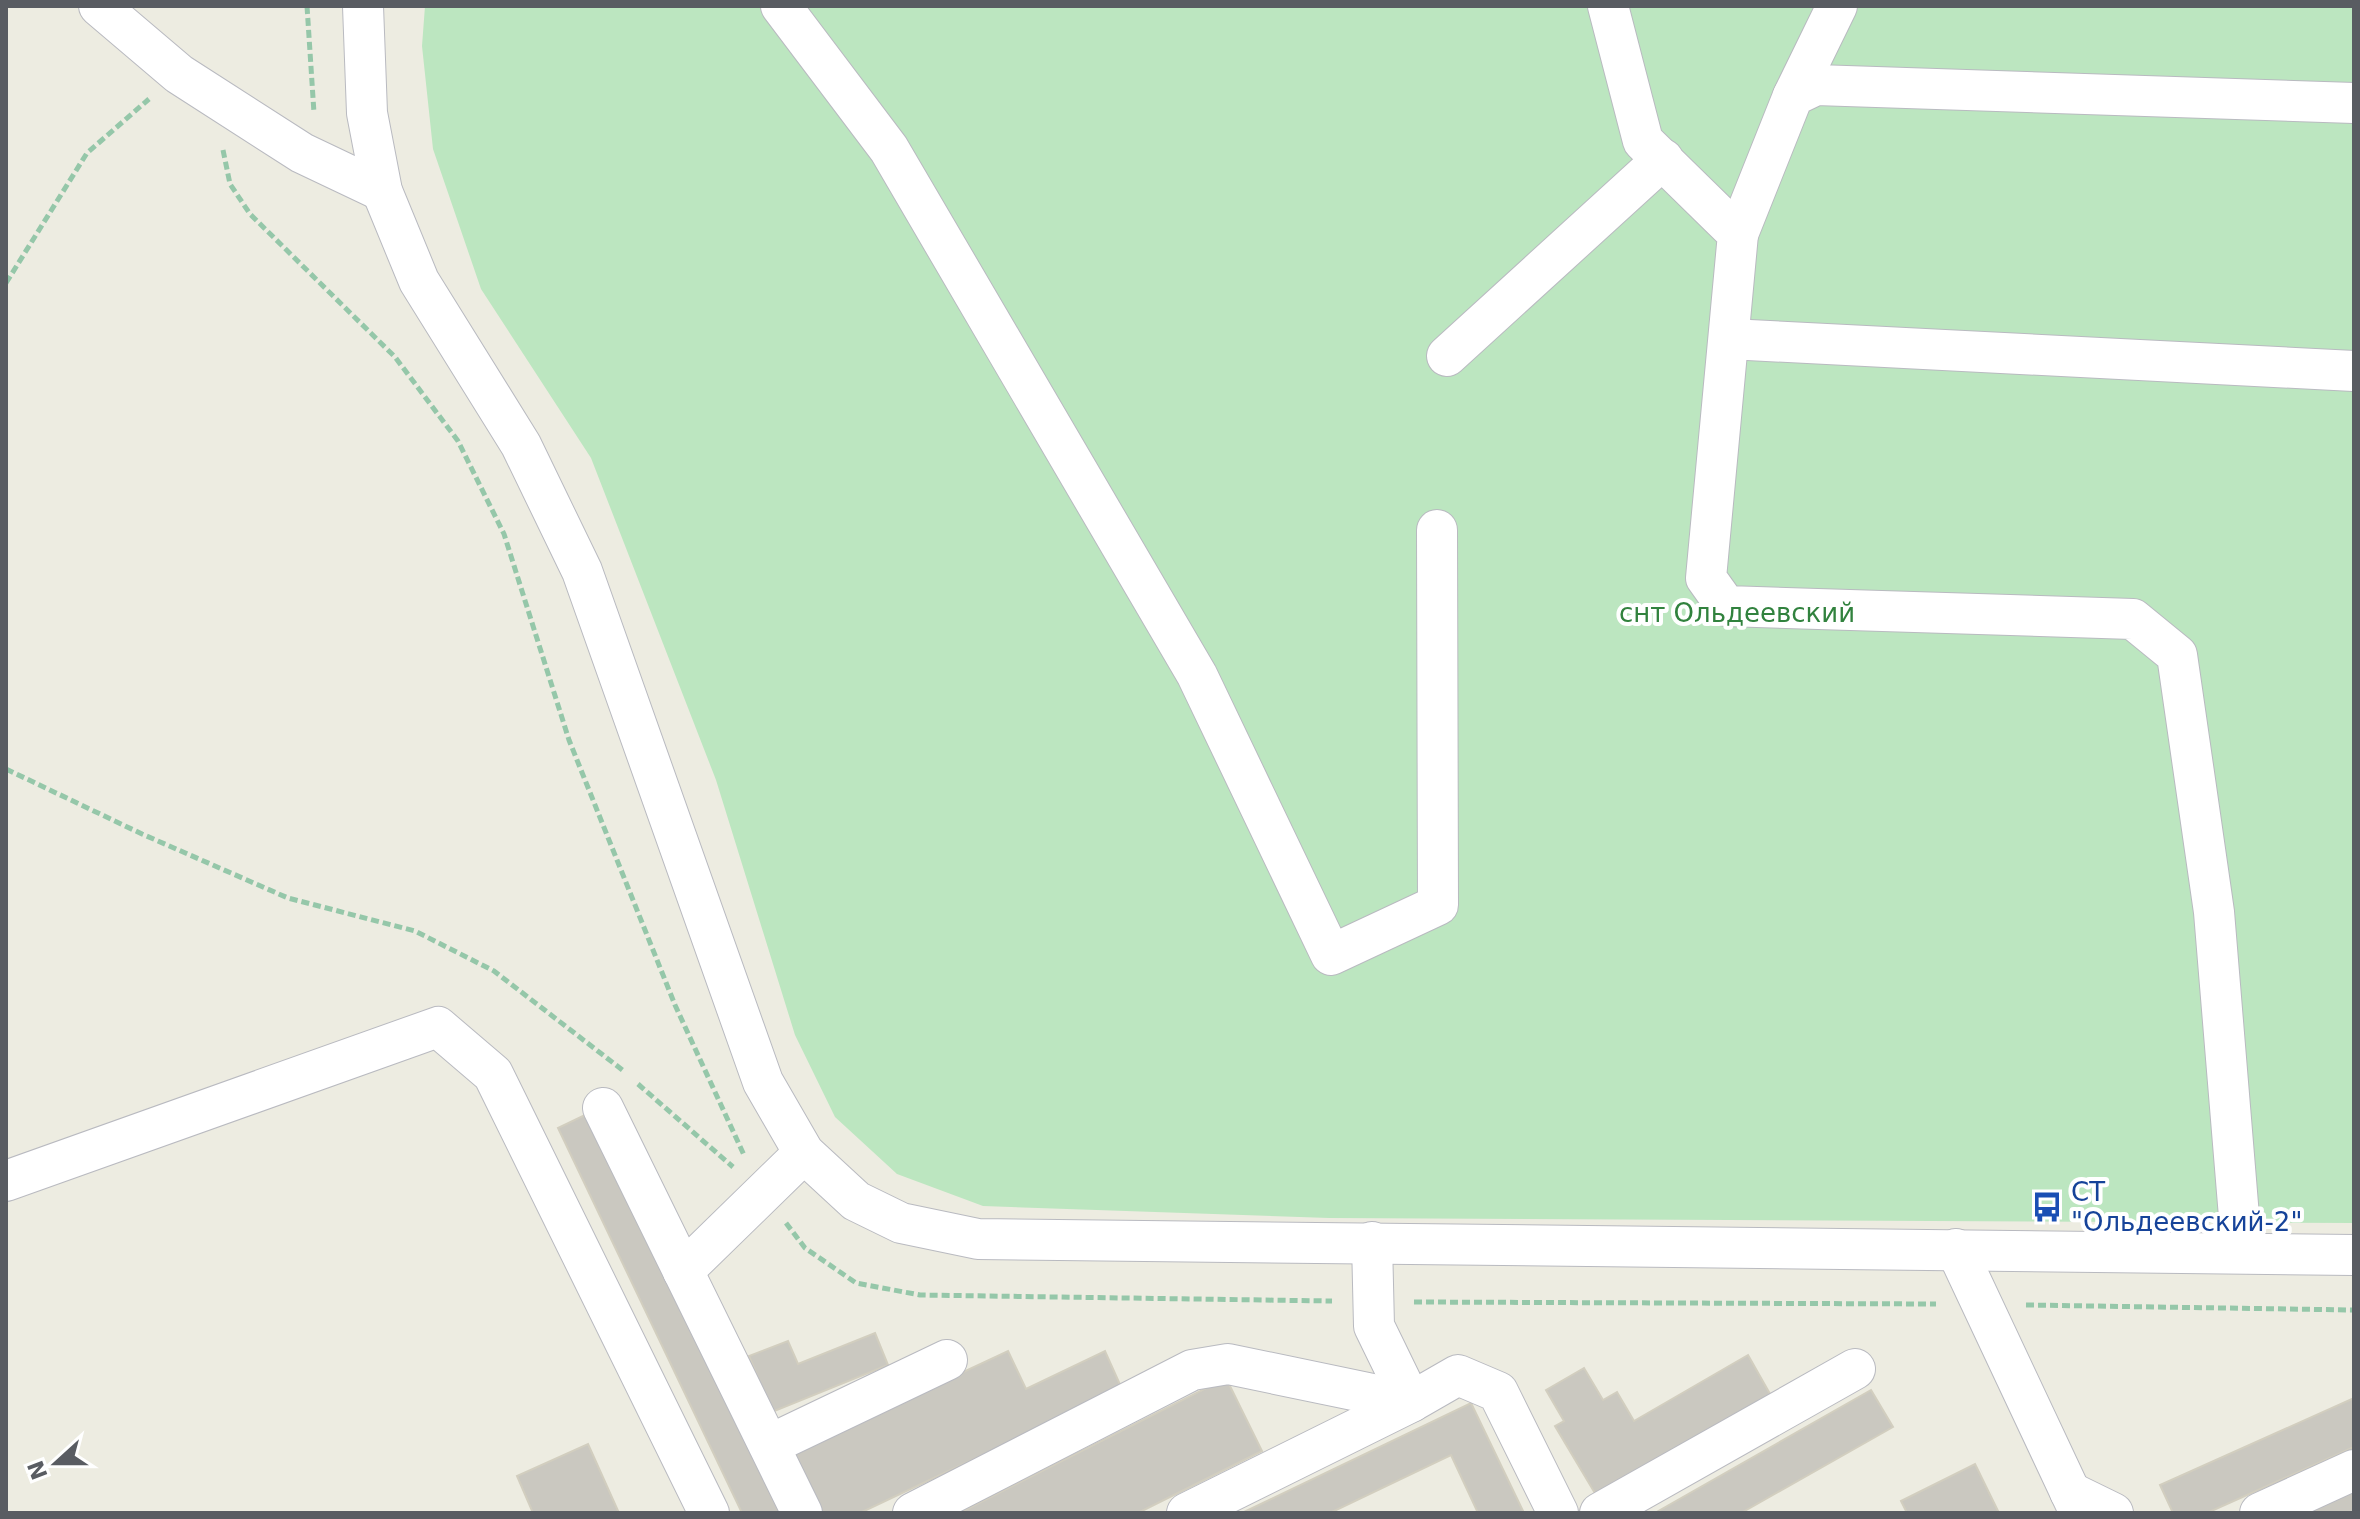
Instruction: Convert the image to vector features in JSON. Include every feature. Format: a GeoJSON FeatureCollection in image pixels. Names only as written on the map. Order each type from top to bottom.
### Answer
{"type":"FeatureCollection","features":[{"type":"Feature","properties":{"kind":"street"},"geometry":{"type":"LineString","coordinates":[[99,6],[179,74],[319,161],[382,191]]}},
{"type":"Feature","properties":{"kind":"street"},"geometry":{"type":"LineString","coordinates":[[363,6],[367,113],[382,191],[419,281],[521,445],[582,571],[763,1082],[804,1153],[856,1201],[901,1223],[978,1239],[2354,1255]]}},
{"type":"Feature","properties":{"kind":"street"},"geometry":{"type":"LineString","coordinates":[[781,6],[889,149],[1190,661],[1331,955],[1438,905],[1437,530]]}},
{"type":"Feature","properties":{"kind":"street"},"geometry":{"type":"LineString","coordinates":[[1608,6],[1643,141],[1738,234]]}},
{"type":"Feature","properties":{"kind":"street"},"geometry":{"type":"LineString","coordinates":[[1837,6],[1793,96],[1738,234],[1706,578],[1726,606],[2133,619],[2177,655],[2214,912],[2242,1253]]}},
{"type":"Feature","properties":{"kind":"street"},"geometry":{"type":"LineString","coordinates":[[1793,96],[1816,85],[2354,103]]}},
{"type":"Feature","properties":{"kind":"street"},"geometry":{"type":"LineString","coordinates":[[1447,356],[1663,159]]}},
{"type":"Feature","properties":{"kind":"street"},"geometry":{"type":"LineString","coordinates":[[1729,339],[2354,371]]}},
{"type":"Feature","properties":{"kind":"street"},"geometry":{"type":"LineString","coordinates":[[6,1181],[438,1027],[493,1074],[709,1513]]}},
{"type":"Feature","properties":{"kind":"street"},"geometry":{"type":"LineString","coordinates":[[603,1108],[802,1513]]}},
{"type":"Feature","properties":{"kind":"street"},"geometry":{"type":"LineString","coordinates":[[683,1271],[804,1153]]}},
{"type":"Feature","properties":{"kind":"street"},"geometry":{"type":"LineString","coordinates":[[1372,1242],[1374,1326],[1411,1402]]}},
{"type":"Feature","properties":{"kind":"street"},"geometry":{"type":"LineString","coordinates":[[1956,1249],[2075,1502],[2113,1513]]}},
{"type":"Feature","properties":{"kind":"street"},"geometry":{"type":"LineString","coordinates":[[769,1445],[947,1360]]}},
{"type":"Feature","properties":{"kind":"street"},"geometry":{"type":"LineString","coordinates":[[913,1513],[1192,1370],[1228,1364],[1411,1402]]}},
{"type":"Feature","properties":{"kind":"street"},"geometry":{"type":"LineString","coordinates":[[1600,1513],[1855,1369]]}},
{"type":"Feature","properties":{"kind":"street"},"geometry":{"type":"LineString","coordinates":[[1187,1513],[1411,1402],[1458,1375],[1498,1392],[1558,1513]]}},
{"type":"Feature","properties":{"kind":"street"},"geometry":{"type":"LineString","coordinates":[[2260,1513],[2354,1470]]}},
{"type":"Feature","properties":{"kind":"path"},"geometry":{"type":"LineString","coordinates":[[307,6],[319,161]]}},
{"type":"Feature","properties":{"kind":"path"},"geometry":{"type":"LineString","coordinates":[[6,283],[87,153],[179,74]]}},
{"type":"Feature","properties":{"kind":"path"},"geometry":{"type":"LineString","coordinates":[[225,103],[223,157],[230,184],[250,214],[395,357],[458,441],[491,507],[504,534],[581,769],[675,1005],[761,1192]]}},
{"type":"Feature","properties":{"kind":"path"},"geometry":{"type":"LineString","coordinates":[[6,769],[142,834],[288,898],[415,931],[494,971],[605,1054],[761,1192]]}},
{"type":"Feature","properties":{"kind":"path"},"geometry":{"type":"LineString","coordinates":[[1982,1304],[2354,1310]]}},
{"type":"Feature","properties":{"kind":"green space","name":"снт Ольдеевский"},"geometry":{"type":"Polygon","coordinates":[[[425,6],[2354,6],[2354,1223],[1329,1218],[983,1206],[897,1174],[835,1117],[795,1035],[716,780],[591,458],[481,289],[433,149],[422,46],[425,6]]]}},
{"type":"Feature","properties":{"kind":"building"},"geometry":{"type":"Polygon","coordinates":[[[591,1112],[782,1513],[742,1513],[558,1128],[591,1112]]]}},
{"type":"Feature","properties":{"kind":"building"},"geometry":{"type":"Polygon","coordinates":[[[875,1333],[888,1365],[772,1412],[749,1356],[788,1341],[798,1364],[875,1333]]]}},
{"type":"Feature","properties":{"kind":"building"},"geometry":{"type":"Polygon","coordinates":[[[1008,1351],[1026,1389],[1105,1351],[1122,1389],[860,1513],[821,1513],[792,1452],[1008,1351]]]}},
{"type":"Feature","properties":{"kind":"building"},"geometry":{"type":"Polygon","coordinates":[[[1748,1355],[1770,1394],[1596,1495],[1555,1426],[1564,1421],[1546,1390],[1584,1368],[1603,1400],[1617,1392],[1634,1421],[1748,1355]]]}},
{"type":"Feature","properties":{"kind":"building"},"geometry":{"type":"Polygon","coordinates":[[[1226,1378],[1262,1451],[1138,1513],[959,1513],[1226,1378]]]}},
{"type":"Feature","properties":{"kind":"building"},"geometry":{"type":"Polygon","coordinates":[[[1871,1390],[1893,1427],[1741,1513],[1655,1513],[1871,1390]]]}},
{"type":"Feature","properties":{"kind":"building"},"geometry":{"type":"Polygon","coordinates":[[[2354,1398],[2354,1447],[2207,1513],[2173,1513],[2160,1485],[2354,1398]]]}},
{"type":"Feature","properties":{"kind":"building"},"geometry":{"type":"Polygon","coordinates":[[[1471,1403],[1524,1513],[1478,1513],[1451,1455],[1330,1513],[1242,1513],[1471,1403]]]}},
{"type":"Feature","properties":{"kind":"building"},"geometry":{"type":"Polygon","coordinates":[[[588,1444],[619,1513],[533,1513],[517,1476],[588,1444]]]}},
{"type":"Feature","properties":{"kind":"building"},"geometry":{"type":"Polygon","coordinates":[[[1975,1464],[1999,1513],[1907,1513],[1901,1501],[1975,1464]]]}},
{"type":"Feature","properties":{"kind":"building"},"geometry":{"type":"Polygon","coordinates":[[[2354,1491],[2354,1513],[2304,1513],[2354,1491]]]}},
{"type":"Feature","properties":{"kind":"place","name":"СТ \"Ольдеевский-2\""},"geometry":{"type":"Point","coordinates":[2047,1207]}}]}
